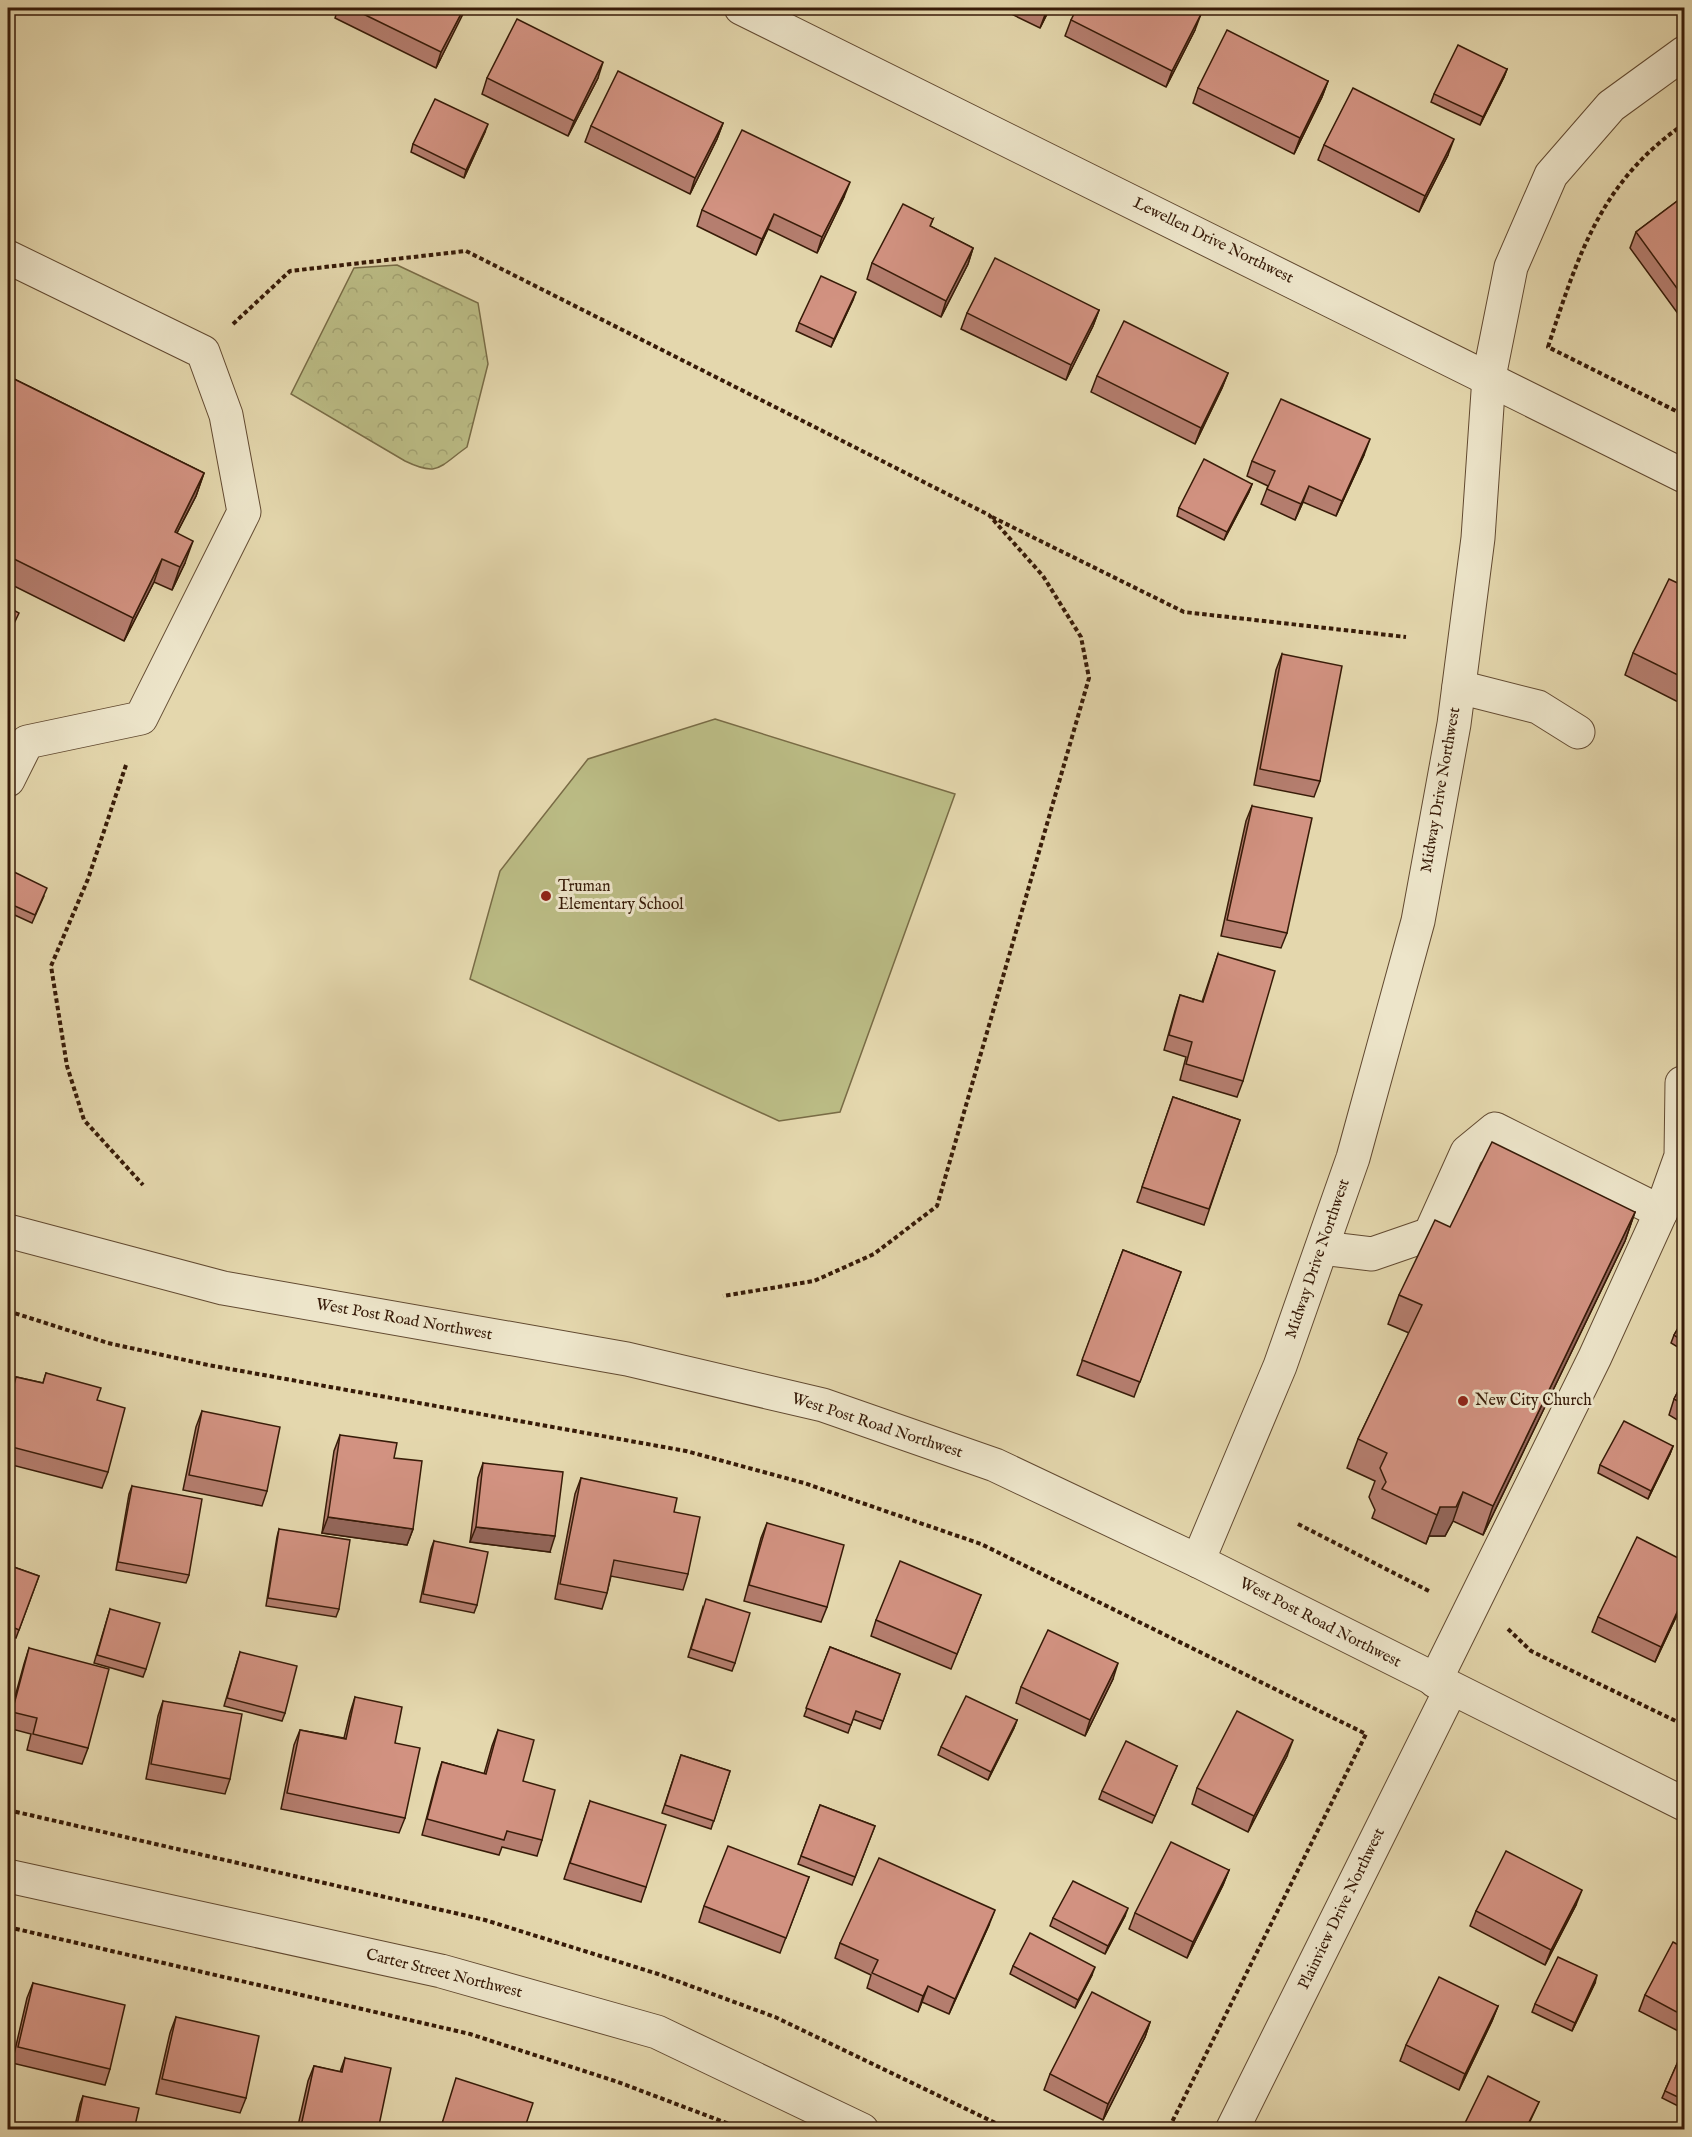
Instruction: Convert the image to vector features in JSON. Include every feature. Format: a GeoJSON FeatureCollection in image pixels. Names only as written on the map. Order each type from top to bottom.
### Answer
{"type":"FeatureCollection","features":[{"type":"Feature","properties":{"kind":"street","name":"Lewellen Drive Northwest"},"geometry":{"type":"LineString","coordinates":[[741,8],[1489,377],[1684,476]]}},
{"type":"Feature","properties":{"kind":"street","name":"Midway Drive Northwest"},"geometry":{"type":"LineString","coordinates":[[1198,1561],[1280,1366],[1353,1158],[1418,921],[1459,687],[1478,538],[1489,377],[1511,267],[1551,175],[1611,105],[1684,53]]}},
{"type":"Feature","properties":{"kind":"street"},"geometry":{"type":"LineString","coordinates":[[8,257],[202,352],[226,415],[244,512],[141,718],[27,742],[8,780]]}},
{"type":"Feature","properties":{"kind":"street"},"geometry":{"type":"LineString","coordinates":[[1459,687],[1538,707],[1578,732]]}},
{"type":"Feature","properties":{"kind":"street","name":"Plainview Drive Northwest"},"geometry":{"type":"LineString","coordinates":[[1232,2130],[1443,1685],[1660,1212],[1681,1156],[1683,1083]]}},
{"type":"Feature","properties":{"kind":"street"},"geometry":{"type":"LineString","coordinates":[[1322,1248],[1372,1254],[1430,1234],[1467,1152],[1495,1129],[1660,1212]]}},
{"type":"Feature","properties":{"kind":"street","name":"West Post Road Northwest"},"geometry":{"type":"LineString","coordinates":[[8,1231],[223,1288],[627,1359],[823,1405],[995,1465],[1198,1561],[1684,1804]]}},
{"type":"Feature","properties":{"kind":"street","name":"Carter Street Northwest"},"geometry":{"type":"LineString","coordinates":[[8,1876],[441,1971],[657,2032],[862,2130]]}},
{"type":"Feature","properties":{"kind":"path"},"geometry":{"type":"LineString","coordinates":[[1684,124],[1662,140],[1605,203],[1578,256],[1548,346],[1684,415]]}},
{"type":"Feature","properties":{"kind":"path"},"geometry":{"type":"LineString","coordinates":[[202,352],[290,272],[466,251],[1184,612],[1406,636]]}},
{"type":"Feature","properties":{"kind":"path"},"geometry":{"type":"LineString","coordinates":[[723,1296],[814,1281],[874,1254],[937,1206],[1089,678],[1081,636],[1043,576],[989,515]]}},
{"type":"Feature","properties":{"kind":"path"},"geometry":{"type":"LineString","coordinates":[[141,718],[88,879],[51,966],[67,1066],[84,1120],[143,1185]]}},
{"type":"Feature","properties":{"kind":"path"},"geometry":{"type":"LineString","coordinates":[[8,1311],[108,1342],[208,1365],[686,1451],[804,1483],[981,1544],[1366,1734],[1168,2130]]}},
{"type":"Feature","properties":{"kind":"path"},"geometry":{"type":"LineString","coordinates":[[8,1927],[470,2034],[618,2082],[745,2130]]}},
{"type":"Feature","properties":{"kind":"green space"},"geometry":{"type":"Polygon","coordinates":[[[397,265],[478,303],[488,364],[467,447],[438,468],[425,468],[405,461],[291,394],[354,268],[397,265]]]}},
{"type":"Feature","properties":{"kind":"green space"},"geometry":{"type":"Polygon","coordinates":[[[715,719],[955,794],[840,1112],[779,1121],[470,979],[500,871],[588,759],[715,719]]]}},
{"type":"Feature","properties":{"kind":"building"},"geometry":{"type":"Polygon","coordinates":[[[351,8],[464,8],[441,52],[351,8]]]}},
{"type":"Feature","properties":{"kind":"building"},"geometry":{"type":"Polygon","coordinates":[[[1036,8],[1048,8],[1046,12],[1036,8]]]}},
{"type":"Feature","properties":{"kind":"building"},"geometry":{"type":"Polygon","coordinates":[[[1077,8],[1187,8],[1201,14],[1172,71],[1071,20],[1077,8]]]}},
{"type":"Feature","properties":{"kind":"building"},"geometry":{"type":"Polygon","coordinates":[[[517,19],[603,62],[574,121],[487,78],[517,19]]]}},
{"type":"Feature","properties":{"kind":"building"},"geometry":{"type":"Polygon","coordinates":[[[1227,30],[1328,81],[1300,138],[1198,88],[1227,30]]]}},
{"type":"Feature","properties":{"kind":"building"},"geometry":{"type":"Polygon","coordinates":[[[1458,45],[1507,69],[1483,117],[1434,94],[1458,45]]]}},
{"type":"Feature","properties":{"kind":"building"},"geometry":{"type":"Polygon","coordinates":[[[618,71],[723,123],[695,178],[591,126],[618,71]]]}},
{"type":"Feature","properties":{"kind":"building"},"geometry":{"type":"Polygon","coordinates":[[[1353,88],[1454,139],[1425,196],[1324,145],[1353,88]]]}},
{"type":"Feature","properties":{"kind":"building"},"geometry":{"type":"Polygon","coordinates":[[[435,99],[488,124],[466,170],[413,144],[435,99]]]}},
{"type":"Feature","properties":{"kind":"building"},"geometry":{"type":"Polygon","coordinates":[[[742,130],[850,182],[822,237],[774,214],[762,239],[702,210],[742,130]]]}},
{"type":"Feature","properties":{"kind":"building"},"geometry":{"type":"Polygon","coordinates":[[[1684,196],[1684,298],[1636,232],[1684,196]]]}},
{"type":"Feature","properties":{"kind":"building"},"geometry":{"type":"Polygon","coordinates":[[[903,204],[933,219],[930,226],[973,248],[946,301],[872,263],[903,204]]]}},
{"type":"Feature","properties":{"kind":"building"},"geometry":{"type":"Polygon","coordinates":[[[995,258],[1099,310],[1071,365],[967,313],[995,258]]]}},
{"type":"Feature","properties":{"kind":"building"},"geometry":{"type":"Polygon","coordinates":[[[821,276],[856,292],[834,339],[799,323],[821,276]]]}},
{"type":"Feature","properties":{"kind":"building"},"geometry":{"type":"Polygon","coordinates":[[[1124,321],[1228,373],[1201,428],[1097,376],[1124,321]]]}},
{"type":"Feature","properties":{"kind":"building"},"geometry":{"type":"Polygon","coordinates":[[[8,376],[204,473],[175,532],[193,541],[180,567],[162,559],[133,618],[8,556],[8,376]]]}},
{"type":"Feature","properties":{"kind":"building"},"geometry":{"type":"Polygon","coordinates":[[[1281,399],[1370,439],[1342,501],[1309,486],[1301,504],[1267,489],[1275,471],[1252,461],[1281,399]]]}},
{"type":"Feature","properties":{"kind":"building"},"geometry":{"type":"Polygon","coordinates":[[[1204,459],[1252,484],[1227,532],[1179,508],[1204,459]]]}},
{"type":"Feature","properties":{"kind":"building"},"geometry":{"type":"Polygon","coordinates":[[[1669,579],[1684,586],[1684,678],[1633,653],[1669,579]]]}},
{"type":"Feature","properties":{"kind":"building"},"geometry":{"type":"Polygon","coordinates":[[[8,607],[19,613],[8,636],[8,607]]]}},
{"type":"Feature","properties":{"kind":"building"},"geometry":{"type":"Polygon","coordinates":[[[1282,654],[1342,666],[1320,781],[1260,769],[1282,654]]]}},
{"type":"Feature","properties":{"kind":"building"},"geometry":{"type":"Polygon","coordinates":[[[1252,806],[1312,818],[1287,933],[1227,920],[1252,806]]]}},
{"type":"Feature","properties":{"kind":"building"},"geometry":{"type":"Polygon","coordinates":[[[8,869],[47,888],[35,915],[8,903],[8,869]]]}},
{"type":"Feature","properties":{"kind":"building"},"geometry":{"type":"Polygon","coordinates":[[[1218,954],[1275,971],[1243,1081],[1186,1064],[1192,1042],[1169,1035],[1180,995],[1203,1002],[1218,954]]]}},
{"type":"Feature","properties":{"kind":"building"},"geometry":{"type":"Polygon","coordinates":[[[1173,1097],[1240,1120],[1209,1209],[1142,1187],[1173,1097]]]}},
{"type":"Feature","properties":{"kind":"building","name":"New City Church"},"geometry":{"type":"Polygon","coordinates":[[[1492,1142],[1635,1212],[1493,1506],[1463,1492],[1456,1507],[1440,1507],[1437,1515],[1382,1489],[1386,1482],[1380,1468],[1387,1453],[1358,1439],[1422,1305],[1399,1295],[1435,1220],[1450,1227],[1492,1142]]]}},
{"type":"Feature","properties":{"kind":"building"},"geometry":{"type":"Polygon","coordinates":[[[1123,1250],[1181,1272],[1140,1382],[1082,1360],[1123,1250]]]}},
{"type":"Feature","properties":{"kind":"building"},"geometry":{"type":"Polygon","coordinates":[[[1684,1318],[1684,1342],[1674,1335],[1684,1318]]]}},
{"type":"Feature","properties":{"kind":"building"},"geometry":{"type":"Polygon","coordinates":[[[46,1373],[101,1388],[97,1400],[125,1408],[108,1472],[8,1446],[8,1408],[16,1377],[43,1383],[46,1373]]]}},
{"type":"Feature","properties":{"kind":"building"},"geometry":{"type":"Polygon","coordinates":[[[1684,1380],[1684,1405],[1674,1399],[1684,1380]]]}},
{"type":"Feature","properties":{"kind":"building"},"geometry":{"type":"Polygon","coordinates":[[[202,1411],[280,1427],[267,1491],[189,1475],[202,1411]]]}},
{"type":"Feature","properties":{"kind":"building"},"geometry":{"type":"Polygon","coordinates":[[[1624,1421],[1673,1446],[1651,1491],[1600,1465],[1624,1421]]]}},
{"type":"Feature","properties":{"kind":"building"},"geometry":{"type":"Polygon","coordinates":[[[340,1435],[397,1443],[394,1458],[422,1461],[413,1529],[328,1517],[340,1435]]]}},
{"type":"Feature","properties":{"kind":"building"},"geometry":{"type":"Polygon","coordinates":[[[483,1463],[563,1472],[555,1536],[476,1527],[483,1463]]]}},
{"type":"Feature","properties":{"kind":"building"},"geometry":{"type":"Polygon","coordinates":[[[581,1478],[677,1498],[674,1512],[700,1517],[688,1574],[614,1560],[607,1593],[560,1584],[581,1478]]]}},
{"type":"Feature","properties":{"kind":"building"},"geometry":{"type":"Polygon","coordinates":[[[132,1486],[202,1499],[189,1575],[118,1562],[132,1486]]]}},
{"type":"Feature","properties":{"kind":"building"},"geometry":{"type":"Polygon","coordinates":[[[767,1523],[844,1545],[827,1607],[749,1585],[767,1523]]]}},
{"type":"Feature","properties":{"kind":"building"},"geometry":{"type":"Polygon","coordinates":[[[279,1529],[350,1540],[339,1609],[268,1598],[279,1529]]]}},
{"type":"Feature","properties":{"kind":"building"},"geometry":{"type":"Polygon","coordinates":[[[1637,1537],[1684,1561],[1684,1597],[1661,1647],[1598,1617],[1637,1537]]]}},
{"type":"Feature","properties":{"kind":"building"},"geometry":{"type":"Polygon","coordinates":[[[434,1541],[488,1552],[477,1605],[423,1594],[434,1541]]]}},
{"type":"Feature","properties":{"kind":"building"},"geometry":{"type":"Polygon","coordinates":[[[900,1561],[981,1595],[957,1654],[876,1620],[900,1561]]]}},
{"type":"Feature","properties":{"kind":"building"},"geometry":{"type":"Polygon","coordinates":[[[8,1565],[39,1576],[19,1630],[8,1625],[8,1565]]]}},
{"type":"Feature","properties":{"kind":"building"},"geometry":{"type":"Polygon","coordinates":[[[706,1599],[750,1613],[735,1663],[691,1649],[706,1599]]]}},
{"type":"Feature","properties":{"kind":"building"},"geometry":{"type":"Polygon","coordinates":[[[110,1609],[160,1623],[146,1669],[97,1655],[110,1609]]]}},
{"type":"Feature","properties":{"kind":"building"},"geometry":{"type":"Polygon","coordinates":[[[1048,1630],[1118,1663],[1090,1720],[1021,1687],[1048,1630]]]}},
{"type":"Feature","properties":{"kind":"building"},"geometry":{"type":"Polygon","coordinates":[[[830,1647],[900,1674],[883,1721],[856,1711],[851,1725],[806,1708],[830,1647]]]}},
{"type":"Feature","properties":{"kind":"building"},"geometry":{"type":"Polygon","coordinates":[[[29,1648],[109,1669],[88,1748],[33,1734],[37,1718],[12,1712],[29,1648]]]}},
{"type":"Feature","properties":{"kind":"building"},"geometry":{"type":"Polygon","coordinates":[[[240,1652],[297,1666],[285,1713],[227,1698],[240,1652]]]}},
{"type":"Feature","properties":{"kind":"building"},"geometry":{"type":"Polygon","coordinates":[[[966,1696],[1017,1720],[991,1772],[941,1747],[966,1696]]]}},
{"type":"Feature","properties":{"kind":"building"},"geometry":{"type":"Polygon","coordinates":[[[355,1697],[402,1707],[395,1743],[420,1748],[405,1818],[287,1793],[300,1730],[346,1739],[355,1697]]]}},
{"type":"Feature","properties":{"kind":"building"},"geometry":{"type":"Polygon","coordinates":[[[163,1701],[242,1714],[230,1779],[151,1764],[163,1701]]]}},
{"type":"Feature","properties":{"kind":"building"},"geometry":{"type":"Polygon","coordinates":[[[1237,1711],[1293,1740],[1254,1816],[1197,1788],[1237,1711]]]}},
{"type":"Feature","properties":{"kind":"building"},"geometry":{"type":"Polygon","coordinates":[[[498,1730],[534,1740],[523,1781],[555,1790],[542,1840],[507,1831],[504,1840],[427,1819],[442,1762],[486,1774],[498,1730]]]}},
{"type":"Feature","properties":{"kind":"building"},"geometry":{"type":"Polygon","coordinates":[[[1126,1741],[1177,1766],[1155,1816],[1102,1791],[1126,1741]]]}},
{"type":"Feature","properties":{"kind":"building"},"geometry":{"type":"Polygon","coordinates":[[[681,1755],[730,1771],[714,1821],[665,1805],[681,1755]]]}},
{"type":"Feature","properties":{"kind":"building"},"geometry":{"type":"Polygon","coordinates":[[[590,1801],[666,1825],[646,1887],[570,1863],[590,1801]]]}},
{"type":"Feature","properties":{"kind":"building"},"geometry":{"type":"Polygon","coordinates":[[[820,1805],[875,1826],[855,1877],[801,1856],[820,1805]]]}},
{"type":"Feature","properties":{"kind":"building"},"geometry":{"type":"Polygon","coordinates":[[[1171,1842],[1229,1870],[1193,1942],[1135,1913],[1171,1842]]]}},
{"type":"Feature","properties":{"kind":"building"},"geometry":{"type":"Polygon","coordinates":[[[728,1846],[809,1877],[786,1938],[704,1906],[728,1846]]]}},
{"type":"Feature","properties":{"kind":"building"},"geometry":{"type":"Polygon","coordinates":[[[1506,1851],[1582,1890],[1551,1950],[1476,1911],[1506,1851]]]}},
{"type":"Feature","properties":{"kind":"building"},"geometry":{"type":"Polygon","coordinates":[[[879,1858],[995,1910],[955,1999],[928,1986],[923,1996],[872,1973],[878,1960],[840,1943],[879,1858]]]}},
{"type":"Feature","properties":{"kind":"building"},"geometry":{"type":"Polygon","coordinates":[[[1073,1881],[1128,1908],[1108,1946],[1053,1918],[1073,1881]]]}},
{"type":"Feature","properties":{"kind":"building"},"geometry":{"type":"Polygon","coordinates":[[[1030,1933],[1095,1967],[1078,2000],[1013,1966],[1030,1933]]]}},
{"type":"Feature","properties":{"kind":"building"},"geometry":{"type":"Polygon","coordinates":[[[1673,1942],[1684,1948],[1684,2016],[1645,1995],[1673,1942]]]}},
{"type":"Feature","properties":{"kind":"building"},"geometry":{"type":"Polygon","coordinates":[[[1558,1957],[1597,1975],[1575,2023],[1535,2004],[1558,1957]]]}},
{"type":"Feature","properties":{"kind":"building"},"geometry":{"type":"Polygon","coordinates":[[[1439,1977],[1498,2006],[1465,2074],[1406,2045],[1439,1977]]]}},
{"type":"Feature","properties":{"kind":"building"},"geometry":{"type":"Polygon","coordinates":[[[33,1983],[125,2005],[110,2069],[18,2047],[33,1983]]]}},
{"type":"Feature","properties":{"kind":"building"},"geometry":{"type":"Polygon","coordinates":[[[1092,1992],[1150,2022],[1108,2104],[1050,2074],[1092,1992]]]}},
{"type":"Feature","properties":{"kind":"building"},"geometry":{"type":"Polygon","coordinates":[[[176,2017],[259,2036],[246,2098],[162,2079],[176,2017]]]}},
{"type":"Feature","properties":{"kind":"building"},"geometry":{"type":"Polygon","coordinates":[[[1684,2048],[1684,2100],[1665,2091],[1684,2048]]]}},
{"type":"Feature","properties":{"kind":"building"},"geometry":{"type":"Polygon","coordinates":[[[345,2058],[391,2068],[378,2130],[319,2130],[301,2126],[314,2066],[342,2072],[345,2058]]]}},
{"type":"Feature","properties":{"kind":"building"},"geometry":{"type":"Polygon","coordinates":[[[1488,2076],[1539,2102],[1525,2130],[1478,2130],[1465,2123],[1488,2076]]]}},
{"type":"Feature","properties":{"kind":"building"},"geometry":{"type":"Polygon","coordinates":[[[456,2078],[533,2103],[524,2130],[440,2130],[456,2078]]]}},
{"type":"Feature","properties":{"kind":"building"},"geometry":{"type":"Polygon","coordinates":[[[83,2096],[139,2108],[134,2130],[76,2130],[83,2096]]]}},
{"type":"Feature","properties":{"kind":"building"},"geometry":{"type":"Polygon","coordinates":[[[589,2123],[606,2130],[587,2130],[589,2123]]]}},
{"type":"Feature","properties":{"kind":"place","name":"Truman Elementary School"},"geometry":{"type":"Point","coordinates":[546,896]}},
{"type":"Feature","properties":{"kind":"place","name":"New City Church"},"geometry":{"type":"Point","coordinates":[1463,1401]}}]}
